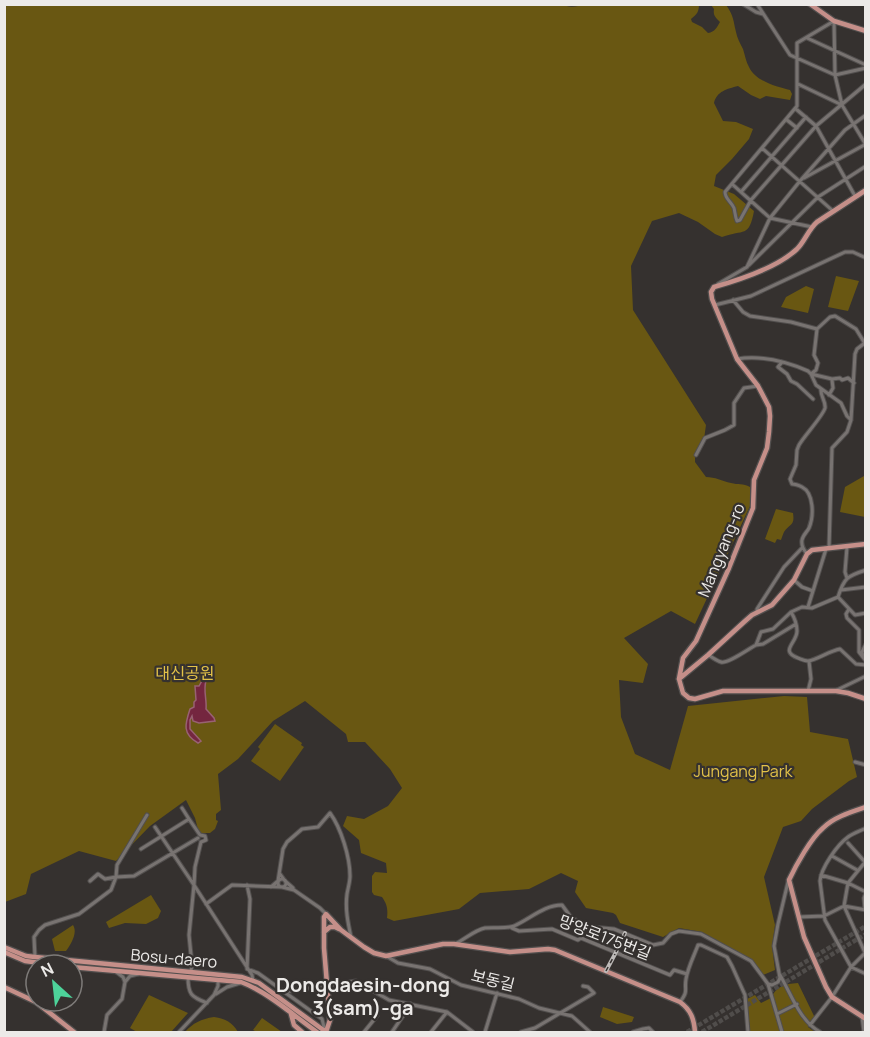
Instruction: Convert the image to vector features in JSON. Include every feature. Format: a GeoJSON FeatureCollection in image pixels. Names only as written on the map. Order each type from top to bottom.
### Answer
{"type":"FeatureCollection","features":[{"type":"Feature","properties":{"kind":"main road"},"geometry":{"type":"LineString","coordinates":[[810,4],[834,21],[866,31]]}},
{"type":"Feature","properties":{"kind":"main road"},"geometry":{"type":"LineString","coordinates":[[714,287],[741,280],[789,255],[798,248],[812,227],[866,190]]}},
{"type":"Feature","properties":{"kind":"main road","name":"Mangyang-ro"},"geometry":{"type":"LineString","coordinates":[[680,679],[683,658],[696,641],[753,508],[754,480],[767,448],[770,416],[769,406],[758,386],[737,359],[714,305],[711,294],[714,287]]}},
{"type":"Feature","properties":{"kind":"main road"},"geometry":{"type":"LineString","coordinates":[[866,544],[812,550],[807,554],[794,580],[772,605],[744,622],[680,679],[683,693],[695,699],[723,691],[836,691],[866,699]]}},
{"type":"Feature","properties":{"kind":"main road"},"geometry":{"type":"LineString","coordinates":[[863,1017],[832,997],[804,937],[789,880],[822,828],[847,813],[866,807]]}},
{"type":"Feature","properties":{"kind":"main road"},"geometry":{"type":"LineString","coordinates":[[326,1032],[330,1020],[324,932],[326,914],[351,939],[374,953],[387,956],[442,944],[510,952],[555,950],[680,1002],[691,1013],[694,1032]]}},
{"type":"Feature","properties":{"kind":"main road"},"geometry":{"type":"LineString","coordinates":[[324,932],[332,926],[341,930]]}},
{"type":"Feature","properties":{"kind":"main road","name":"Bosu-daero"},"geometry":{"type":"LineString","coordinates":[[4,947],[24,955]]}},
{"type":"Feature","properties":{"kind":"main road"},"geometry":{"type":"LineString","coordinates":[[4,952],[24,961]]}},
{"type":"Feature","properties":{"kind":"main road","name":"Bosu-daero"},"geometry":{"type":"LineString","coordinates":[[84,961],[219,974],[253,980],[326,1032]]}},
{"type":"Feature","properties":{"kind":"main road","name":"Bosu-daero"},"geometry":{"type":"LineString","coordinates":[[84,968],[241,982],[251,986],[317,1032]]}},
{"type":"Feature","properties":{"kind":"main road"},"geometry":{"type":"LineString","coordinates":[[4,987],[9,992],[36,1002],[74,1032]]}},
{"type":"Feature","properties":{"kind":"main road"},"geometry":{"type":"LineString","coordinates":[[291,1014],[294,1025],[303,1032]]}},
{"type":"Feature","properties":{"kind":"street"},"geometry":{"type":"LineString","coordinates":[[743,4],[763,14]]}},
{"type":"Feature","properties":{"kind":"street"},"geometry":{"type":"LineString","coordinates":[[757,4],[790,55],[835,75],[866,67]]}},
{"type":"Feature","properties":{"kind":"street"},"geometry":{"type":"LineString","coordinates":[[800,181],[865,144],[842,105],[835,75],[834,21],[797,43],[796,109],[725,192],[725,196],[734,208],[737,221],[740,220],[751,200],[816,126],[842,105],[866,84]]}},
{"type":"Feature","properties":{"kind":"street"},"geometry":{"type":"LineString","coordinates":[[806,38],[835,50],[866,67]]}},
{"type":"Feature","properties":{"kind":"street"},"geometry":{"type":"LineString","coordinates":[[798,84],[842,105]]}},
{"type":"Feature","properties":{"kind":"street"},"geometry":{"type":"LineString","coordinates":[[796,109],[816,126],[856,196]]}},
{"type":"Feature","properties":{"kind":"street"},"geometry":{"type":"LineString","coordinates":[[747,267],[770,218],[829,148],[853,124],[866,115]]}},
{"type":"Feature","properties":{"kind":"street"},"geometry":{"type":"LineString","coordinates":[[741,192],[806,117]]}},
{"type":"Feature","properties":{"kind":"street"},"geometry":{"type":"LineString","coordinates":[[787,120],[797,128]]}},
{"type":"Feature","properties":{"kind":"street"},"geometry":{"type":"LineString","coordinates":[[762,148],[833,211]]}},
{"type":"Feature","properties":{"kind":"street"},"geometry":{"type":"LineString","coordinates":[[714,287],[747,267],[818,197],[866,166]]}},
{"type":"Feature","properties":{"kind":"street"},"geometry":{"type":"LineString","coordinates":[[732,184],[770,218],[812,227]]}},
{"type":"Feature","properties":{"kind":"street"},"geometry":{"type":"LineString","coordinates":[[714,305],[751,296],[845,252],[853,252],[866,258]]}},
{"type":"Feature","properties":{"kind":"street"},"geometry":{"type":"LineString","coordinates":[[733,300],[743,312],[750,316],[817,328]]}},
{"type":"Feature","properties":{"kind":"street"},"geometry":{"type":"LineString","coordinates":[[808,607],[828,548],[831,452],[847,432],[851,420],[857,349],[865,343],[856,329],[835,316],[830,317],[817,328],[814,355],[818,363],[816,370],[811,374]]}},
{"type":"Feature","properties":{"kind":"street"},"geometry":{"type":"LineString","coordinates":[[737,359],[766,358],[808,371],[811,374],[832,379],[848,378],[854,383]]}},
{"type":"Feature","properties":{"kind":"street"},"geometry":{"type":"LineString","coordinates":[[782,362],[778,367],[813,399]]}},
{"type":"Feature","properties":{"kind":"street"},"geometry":{"type":"LineString","coordinates":[[811,374],[816,385],[842,403],[851,420]]}},
{"type":"Feature","properties":{"kind":"street"},"geometry":{"type":"LineString","coordinates":[[829,395],[833,388],[832,379]]}},
{"type":"Feature","properties":{"kind":"street"},"geometry":{"type":"LineString","coordinates":[[696,455],[705,438],[734,425],[734,403],[744,388],[758,386]]}},
{"type":"Feature","properties":{"kind":"street"},"geometry":{"type":"LineString","coordinates":[[807,554],[802,548],[802,539],[809,528],[811,501],[806,490],[792,484],[790,479],[796,465],[799,445],[824,411],[825,404],[820,393],[821,389]]}},
{"type":"Feature","properties":{"kind":"street"},"geometry":{"type":"LineString","coordinates":[[847,546],[845,572],[847,578]]}},
{"type":"Feature","properties":{"kind":"street"},"geometry":{"type":"LineString","coordinates":[[757,613],[757,609],[784,567],[802,548]]}},
{"type":"Feature","properties":{"kind":"street"},"geometry":{"type":"LineString","coordinates":[[756,645],[761,632],[773,629],[791,612],[802,607],[812,608],[838,597],[843,582],[847,578],[866,570]]}},
{"type":"Feature","properties":{"kind":"street"},"geometry":{"type":"LineString","coordinates":[[794,580],[802,587],[813,591]]}},
{"type":"Feature","properties":{"kind":"street"},"geometry":{"type":"LineString","coordinates":[[840,591],[866,587]]}},
{"type":"Feature","properties":{"kind":"street"},"geometry":{"type":"LineString","coordinates":[[838,597],[855,615],[866,613]]}},
{"type":"Feature","properties":{"kind":"street"},"geometry":{"type":"LineString","coordinates":[[791,612],[797,634],[790,648],[792,656],[809,661],[834,650],[840,650],[856,664],[866,663],[859,652],[860,630],[847,618],[846,614],[849,609]]}},
{"type":"Feature","properties":{"kind":"street"},"geometry":{"type":"LineString","coordinates":[[708,655],[721,662],[730,662],[740,654],[756,645],[763,644],[796,624]]}},
{"type":"Feature","properties":{"kind":"street"},"geometry":{"type":"LineString","coordinates":[[863,657],[862,652],[866,644]]}},
{"type":"Feature","properties":{"kind":"street"},"geometry":{"type":"LineString","coordinates":[[808,691],[811,679],[809,661]]}},
{"type":"Feature","properties":{"kind":"street"},"geometry":{"type":"LineString","coordinates":[[836,691],[866,676]]}},
{"type":"Feature","properties":{"kind":"street"},"geometry":{"type":"LineString","coordinates":[[848,686],[854,695]]}},
{"type":"Feature","properties":{"kind":"street"},"geometry":{"type":"LineString","coordinates":[[855,762],[866,765]]}},
{"type":"Feature","properties":{"kind":"street"},"geometry":{"type":"LineString","coordinates":[[182,808],[200,838],[189,935],[191,971]]}},
{"type":"Feature","properties":{"kind":"street"},"geometry":{"type":"LineString","coordinates":[[282,887],[278,885],[278,881],[283,849],[287,842],[305,827],[318,826],[330,813],[349,860],[347,916],[351,939]]}},
{"type":"Feature","properties":{"kind":"street"},"geometry":{"type":"LineString","coordinates":[[35,953],[34,937],[45,925],[79,914],[111,890],[116,877],[117,865],[147,815]]}},
{"type":"Feature","properties":{"kind":"street"},"geometry":{"type":"LineString","coordinates":[[141,849],[189,819]]}},
{"type":"Feature","properties":{"kind":"street"},"geometry":{"type":"LineString","coordinates":[[324,820],[330,819],[336,824]]}},
{"type":"Feature","properties":{"kind":"street"},"geometry":{"type":"LineString","coordinates":[[155,827],[252,975],[251,986]]}},
{"type":"Feature","properties":{"kind":"street"},"geometry":{"type":"LineString","coordinates":[[866,828],[846,839],[820,875],[824,916],[851,967],[866,974]]}},
{"type":"Feature","properties":{"kind":"street"},"geometry":{"type":"LineString","coordinates":[[90,881],[98,874],[105,879],[134,876],[200,838]]}},
{"type":"Feature","properties":{"kind":"street"},"geometry":{"type":"LineString","coordinates":[[810,1025],[832,997],[851,967],[865,954],[844,906],[849,883],[865,862],[848,843]]}},
{"type":"Feature","properties":{"kind":"street"},"geometry":{"type":"LineString","coordinates":[[832,856],[857,870]]}},
{"type":"Feature","properties":{"kind":"street"},"geometry":{"type":"LineString","coordinates":[[280,874],[294,890],[326,914]]}},
{"type":"Feature","properties":{"kind":"street"},"geometry":{"type":"LineString","coordinates":[[799,917],[824,916],[844,906],[865,911],[866,893],[849,883],[820,875]]}},
{"type":"Feature","properties":{"kind":"street"},"geometry":{"type":"LineString","coordinates":[[271,887],[281,879],[285,880]]}},
{"type":"Feature","properties":{"kind":"street"},"geometry":{"type":"LineString","coordinates":[[282,887],[285,885],[285,880]]}},
{"type":"Feature","properties":{"kind":"street"},"geometry":{"type":"LineString","coordinates":[[768,984],[776,983],[780,978],[774,946],[789,880]]}},
{"type":"Feature","properties":{"kind":"street"},"geometry":{"type":"LineString","coordinates":[[206,904],[232,885],[282,887],[294,890]]}},
{"type":"Feature","properties":{"kind":"street"},"geometry":{"type":"LineString","coordinates":[[247,885],[250,899],[247,969]]}},
{"type":"Feature","properties":{"kind":"street"},"geometry":{"type":"LineString","coordinates":[[454,944],[486,928],[510,927],[559,905],[562,905],[570,916],[580,923],[592,927],[614,929],[653,945],[663,943],[671,934],[679,931],[702,934],[751,961],[768,984],[782,1032]]}},
{"type":"Feature","properties":{"kind":"street","name":"망양로175번길"},"geometry":{"type":"LineString","coordinates":[[510,927],[519,931],[552,929],[578,940],[581,938],[670,975],[674,970],[687,974]]}},
{"type":"Feature","properties":{"kind":"street"},"geometry":{"type":"LineString","coordinates":[[680,1002],[686,994],[687,974],[698,945],[701,945],[727,957],[732,966],[745,995],[748,1032]]}},
{"type":"Feature","properties":{"kind":"street","name":"보동길"},"geometry":{"type":"LineString","coordinates":[[387,956],[398,963],[430,969],[461,985],[519,999],[539,1008],[572,1016],[590,1032]]}},
{"type":"Feature","properties":{"kind":"street"},"geometry":{"type":"LineString","coordinates":[[247,969],[258,973],[322,1019],[326,1032]]}},
{"type":"Feature","properties":{"kind":"street"},"geometry":{"type":"LineString","coordinates":[[115,972],[123,977],[125,982]]}},
{"type":"Feature","properties":{"kind":"street"},"geometry":{"type":"LineString","coordinates":[[104,1032],[107,1015],[122,999],[125,982],[130,976],[140,973]]}},
{"type":"Feature","properties":{"kind":"street"},"geometry":{"type":"LineString","coordinates":[[214,995],[218,986],[219,974]]}},
{"type":"Feature","properties":{"kind":"street"},"geometry":{"type":"LineString","coordinates":[[779,974],[810,1025],[820,1032]]}},
{"type":"Feature","properties":{"kind":"street","name":"Bosu-daero"},"geometry":{"type":"LineString","coordinates":[[188,977],[189,991],[193,997],[207,1003]]}},
{"type":"Feature","properties":{"kind":"street"},"geometry":{"type":"LineString","coordinates":[[284,992],[356,981],[389,1000],[447,1012],[473,1032]]}},
{"type":"Feature","properties":{"kind":"street"},"geometry":{"type":"LineString","coordinates":[[179,1032],[214,995],[241,982]]}},
{"type":"Feature","properties":{"kind":"street"},"geometry":{"type":"LineString","coordinates":[[521,1032],[536,1028],[594,993],[588,987],[583,986]]}},
{"type":"Feature","properties":{"kind":"street"},"geometry":{"type":"LineString","coordinates":[[485,1032],[497,993]]}},
{"type":"Feature","properties":{"kind":"street"},"geometry":{"type":"LineString","coordinates":[[392,1032],[411,1004]]}},
{"type":"Feature","properties":{"kind":"street"},"geometry":{"type":"LineString","coordinates":[[777,1014],[796,1004]]}},
{"type":"Feature","properties":{"kind":"street"},"geometry":{"type":"LineString","coordinates":[[431,1032],[447,1012]]}},
{"type":"Feature","properties":{"kind":"street"},"geometry":{"type":"LineString","coordinates":[[364,1032],[377,1016]]}},
{"type":"Feature","properties":{"kind":"street"},"geometry":{"type":"LineString","coordinates":[[863,1017],[864,1032]]}},
{"type":"Feature","properties":{"kind":"street"},"geometry":{"type":"LineString","coordinates":[[464,1032],[467,1028]]}},
{"type":"Feature","properties":{"kind":"street"},"geometry":{"type":"LineString","coordinates":[[536,1028],[538,1032]]}},
{"type":"Feature","properties":{"kind":"street"},"geometry":{"type":"LineString","coordinates":[[633,1032],[649,1028],[654,1032]]}},
{"type":"Feature","properties":{"kind":"green space"},"geometry":{"type":"Polygon","coordinates":[[[563,4],[573,7],[583,4],[699,4],[697,13],[691,19],[708,33],[714,30],[720,22],[711,5],[726,5],[732,15],[737,36],[752,72],[767,83],[790,90],[792,94],[790,100],[766,96],[760,99],[738,86],[720,93],[715,99],[714,103],[723,121],[736,122],[753,129],[749,139],[716,175],[714,186],[734,194],[754,211],[747,229],[722,237],[679,213],[652,221],[631,266],[633,310],[706,425],[704,439],[695,455],[695,462],[706,477],[750,487],[750,506],[695,624],[671,611],[624,638],[648,664],[643,683],[619,680],[621,717],[635,754],[670,770],[688,706],[784,696],[807,697],[810,732],[848,739],[857,777],[812,809],[801,821],[783,827],[764,877],[775,925],[772,946],[775,970],[763,975],[750,959],[702,932],[679,928],[663,937],[620,923],[613,913],[586,908],[575,892],[578,881],[561,873],[529,889],[480,893],[459,909],[394,921],[387,918],[387,907],[384,900],[372,892],[372,876],[375,872],[387,873],[386,863],[361,853],[359,840],[343,826],[347,816],[364,819],[388,806],[402,788],[390,769],[365,742],[348,742],[346,734],[305,701],[273,721],[238,759],[218,774],[221,810],[216,814],[218,821],[215,829],[210,833],[199,833],[186,800],[150,826],[116,861],[79,851],[31,874],[26,894],[5,902],[5,5],[563,4]]]}},
{"type":"Feature","properties":{"kind":"green space"},"geometry":{"type":"Polygon","coordinates":[[[836,276],[859,281],[848,311],[828,307],[836,276]]]}},
{"type":"Feature","properties":{"kind":"green space"},"geometry":{"type":"Polygon","coordinates":[[[806,286],[814,289],[808,313],[781,307],[786,297],[806,286]]]}},
{"type":"Feature","properties":{"kind":"green space"},"geometry":{"type":"Polygon","coordinates":[[[866,476],[865,517],[840,512],[845,487],[866,476]]]}},
{"type":"Feature","properties":{"kind":"green space"},"geometry":{"type":"Polygon","coordinates":[[[776,509],[793,513],[793,522],[784,532],[781,540],[777,539],[775,543],[765,539],[776,509]]]}},
{"type":"Feature","properties":{"kind":"green space"},"geometry":{"type":"Polygon","coordinates":[[[275,724],[302,743],[304,747],[280,781],[251,761],[275,724]]]}},
{"type":"Feature","properties":{"kind":"green space"},"geometry":{"type":"Polygon","coordinates":[[[151,895],[161,911],[158,918],[146,924],[125,923],[109,928],[106,922],[151,895]]]}},
{"type":"Feature","properties":{"kind":"green space"},"geometry":{"type":"Polygon","coordinates":[[[73,925],[74,935],[66,951],[55,951],[52,939],[73,925]]]}},
{"type":"Feature","properties":{"kind":"green space"},"geometry":{"type":"Polygon","coordinates":[[[798,983],[815,1018],[808,1027],[815,1032],[750,1032],[747,999],[755,995],[761,1003],[771,998],[782,986],[798,983]]]}},
{"type":"Feature","properties":{"kind":"green space"},"geometry":{"type":"Polygon","coordinates":[[[149,995],[188,1013],[171,1032],[137,1032],[130,1028],[149,995]]]}},
{"type":"Feature","properties":{"kind":"green space"},"geometry":{"type":"Polygon","coordinates":[[[603,1007],[634,1017],[632,1022],[617,1024],[600,1017],[603,1007]]]}},
{"type":"Feature","properties":{"kind":"green space"},"geometry":{"type":"Polygon","coordinates":[[[214,1017],[228,1022],[238,1032],[185,1032],[198,1022],[214,1017]]]}},
{"type":"Feature","properties":{"kind":"green space"},"geometry":{"type":"Polygon","coordinates":[[[262,1018],[282,1032],[253,1030],[262,1018]]]}},
{"type":"Feature","properties":{"kind":"shaded area"},"geometry":{"type":"Polygon","coordinates":[[[203,679],[206,681],[206,709],[215,721],[199,723],[193,721],[192,716],[190,729],[201,741],[198,743],[189,736],[186,724],[190,709],[194,707],[196,700],[195,686],[199,686],[203,679]]]}},
{"type":"Feature","properties":{"kind":"tunnel"},"geometry":{"type":"LineString","coordinates":[[687,1032],[866,926]]}},
{"type":"Feature","properties":{"kind":"tunnel"},"geometry":{"type":"LineString","coordinates":[[702,1032],[866,934]]}},
{"type":"Feature","properties":{"kind":"railway"},"geometry":{"type":"LineString","coordinates":[[616,952],[625,933]]}},
{"type":"Feature","properties":{"kind":"railway"},"geometry":{"type":"LineString","coordinates":[[606,971],[615,954]]}},
{"type":"Feature","properties":{"kind":"district","name":"Dongdaesin-dong 3(sam)-ga"},"geometry":{"type":"Point","coordinates":[363,996]}},
{"type":"Feature","properties":{"kind":"park label","name":"대신공원"},"geometry":{"type":"Point","coordinates":[185,673]}},
{"type":"Feature","properties":{"kind":"park label","name":"Jungang Park"},"geometry":{"type":"Point","coordinates":[743,771]}}]}
